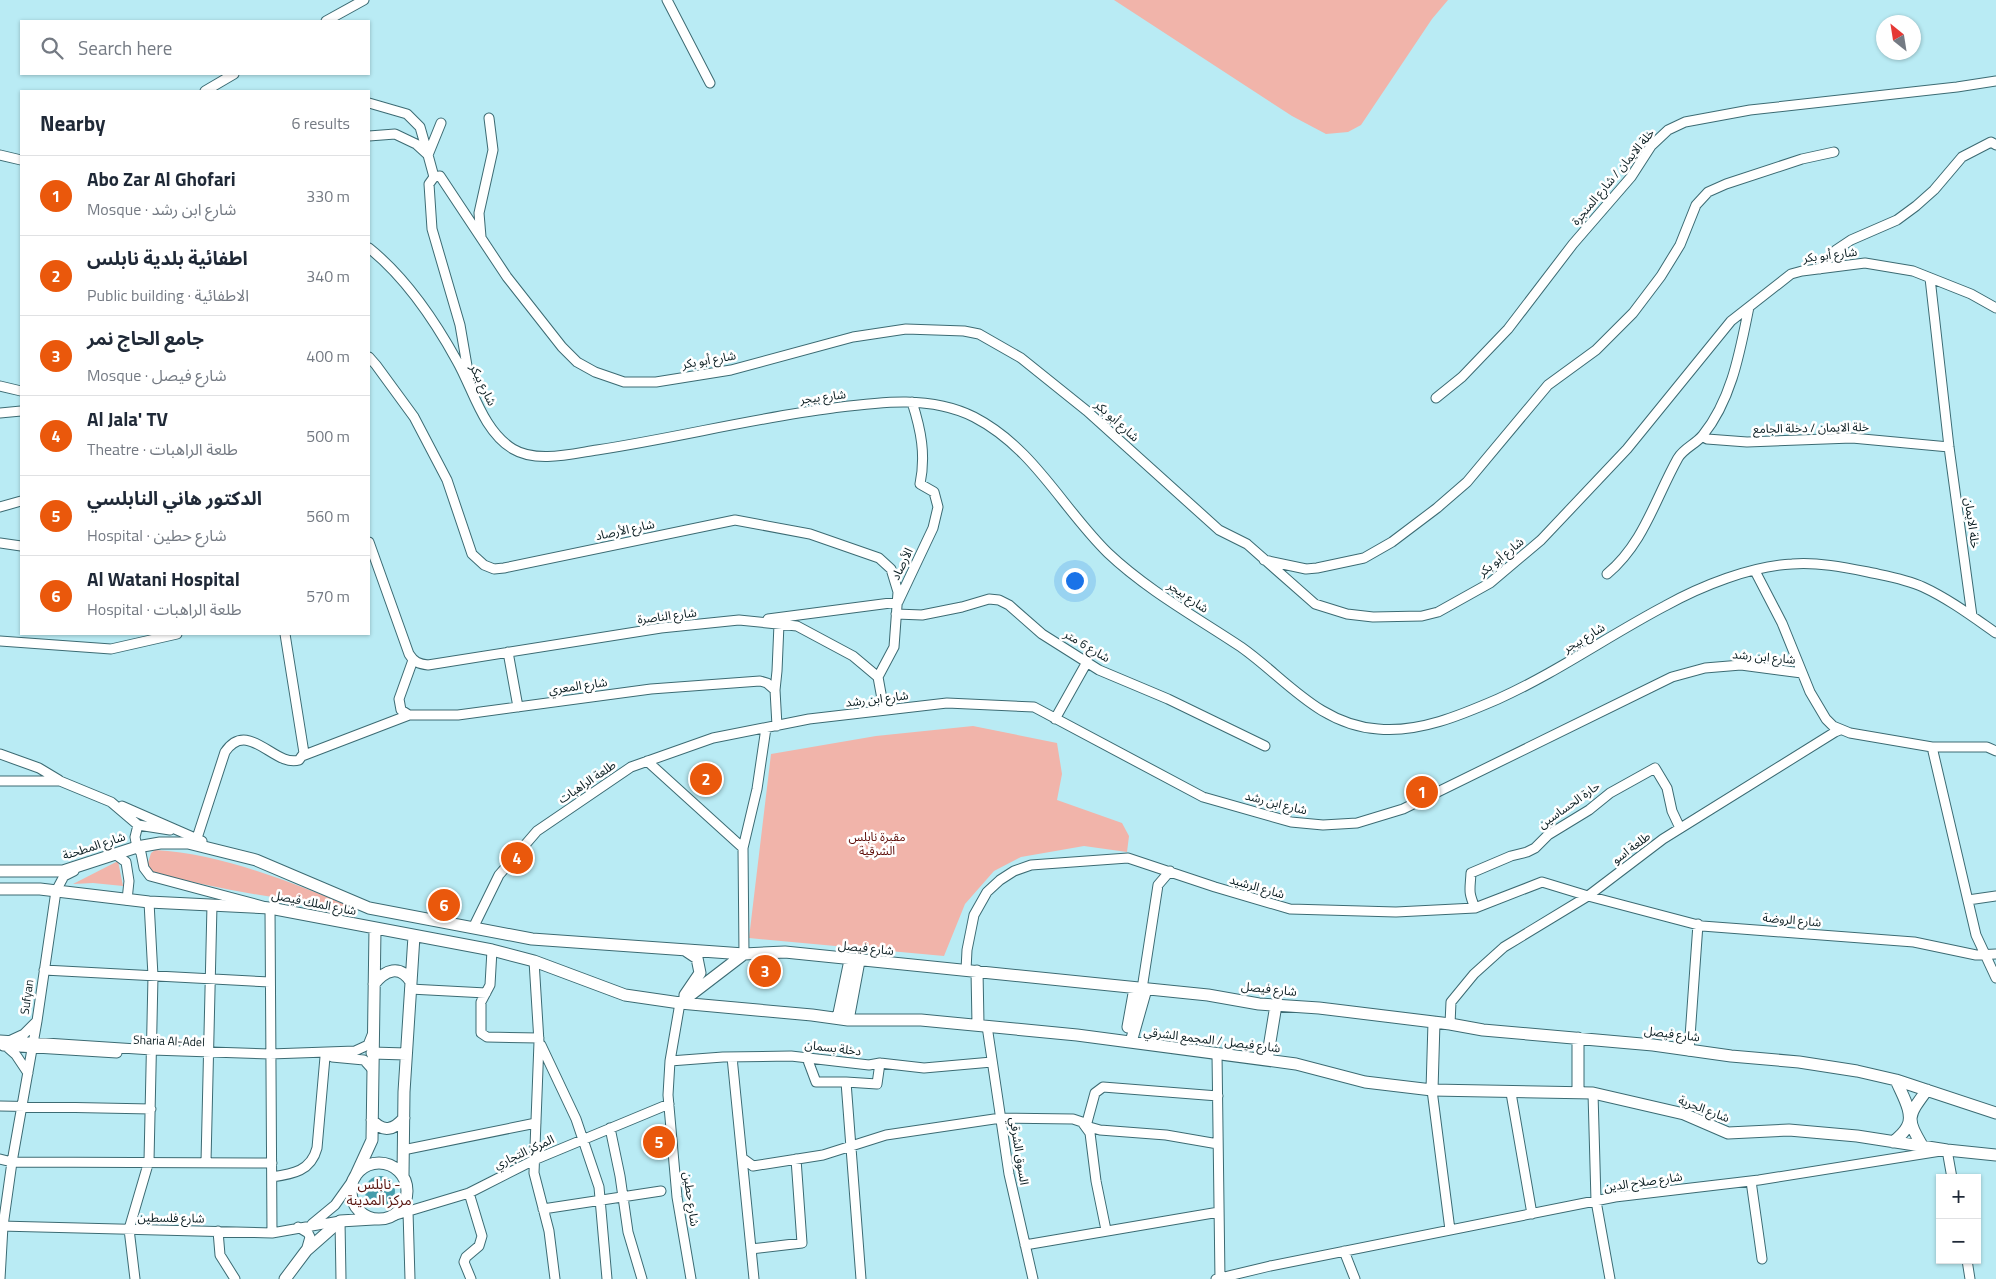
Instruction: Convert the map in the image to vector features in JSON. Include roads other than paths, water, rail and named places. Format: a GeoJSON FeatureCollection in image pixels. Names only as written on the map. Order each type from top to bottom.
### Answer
{"type":"FeatureCollection","features":[{"type":"Feature","properties":{"kind":"main road"},"geometry":{"type":"LineString","coordinates":[[137,847],[160,843],[188,843],[256,860],[369,908],[473,928]]}},
{"type":"Feature","properties":{"kind":"main road","name":"شارع المطحنة"},"geometry":{"type":"LineString","coordinates":[[0,871],[63,871],[137,847]]}},
{"type":"Feature","properties":{"kind":"main road"},"geometry":{"type":"LineString","coordinates":[[0,889],[56,891]]}},
{"type":"Feature","properties":{"kind":"main road","name":"شارع الملك فيصل"},"geometry":{"type":"LineString","coordinates":[[56,891],[149,902],[270,908],[492,950],[534,961],[625,995],[680,1003]]}},
{"type":"Feature","properties":{"kind":"main road","name":"شارع فيصل"},"geometry":{"type":"LineString","coordinates":[[473,928],[532,939],[744,954],[785,952],[1208,995],[1259,1004],[1319,1008],[1450,1024],[1483,1030],[1578,1038],[1799,1062],[1857,1071],[1896,1080],[1996,1113]]}},
{"type":"Feature","properties":{"kind":"main road"},"geometry":{"type":"LineString","coordinates":[[375,929],[372,1032],[372,1140],[351,1191],[352,1200],[357,1208],[372,1218],[384,1218]]}},
{"type":"Feature","properties":{"kind":"main road"},"geometry":{"type":"LineString","coordinates":[[403,1175],[406,1054],[414,936]]}},
{"type":"Feature","properties":{"kind":"main road"},"geometry":{"type":"LineString","coordinates":[[680,1003],[700,973],[697,958],[684,950]]}},
{"type":"Feature","properties":{"kind":"main road"},"geometry":{"type":"LineString","coordinates":[[680,1003],[744,954]]}},
{"type":"Feature","properties":{"kind":"main road"},"geometry":{"type":"LineString","coordinates":[[843,1019],[854,960]]}},
{"type":"Feature","properties":{"kind":"main road"},"geometry":{"type":"LineString","coordinates":[[374,984],[383,973],[391,971],[401,972],[406,975],[411,986]]}},
{"type":"Feature","properties":{"kind":"main road"},"geometry":{"type":"LineString","coordinates":[[971,971],[983,1025]]}},
{"type":"Feature","properties":{"kind":"main road"},"geometry":{"type":"LineString","coordinates":[[1128,1042],[1141,989]]}},
{"type":"Feature","properties":{"kind":"main road","name":"شارع فيصل / المجمع الشرقي"},"geometry":{"type":"LineString","coordinates":[[680,1003],[843,1019],[921,1020],[983,1025],[1296,1064],[1365,1082],[1432,1090]]}},
{"type":"Feature","properties":{"kind":"main road"},"geometry":{"type":"LineString","coordinates":[[1267,1060],[1276,1005]]}},
{"type":"Feature","properties":{"kind":"main road"},"geometry":{"type":"LineString","coordinates":[[1432,1090],[1434,1022]]}},
{"type":"Feature","properties":{"kind":"main road"},"geometry":{"type":"LineString","coordinates":[[1578,1038],[1578,1092]]}},
{"type":"Feature","properties":{"kind":"main road"},"geometry":{"type":"LineString","coordinates":[[372,1053],[406,1054]]}},
{"type":"Feature","properties":{"kind":"main road"},"geometry":{"type":"LineString","coordinates":[[1896,1080],[1907,1106],[1912,1128],[1923,1147]]}},
{"type":"Feature","properties":{"kind":"main road","name":"شارع الحرية"},"geometry":{"type":"LineString","coordinates":[[1432,1090],[1511,1093],[1593,1093],[1684,1114],[1728,1133],[1789,1130],[1858,1136],[1923,1147],[1996,1155]]}},
{"type":"Feature","properties":{"kind":"main road"},"geometry":{"type":"LineString","coordinates":[[1893,1142],[1907,1128],[1912,1111],[1927,1090]]}},
{"type":"Feature","properties":{"kind":"main road"},"geometry":{"type":"LineString","coordinates":[[372,1120],[377,1126],[391,1129],[398,1126],[404,1118]]}},
{"type":"Feature","properties":{"kind":"main road"},"geometry":{"type":"LineString","coordinates":[[285,1279],[306,1251],[340,1221],[384,1218],[396,1213],[406,1200],[406,1183],[403,1175],[397,1168],[389,1164],[380,1162],[371,1164],[363,1168],[355,1178]]}},
{"type":"Feature","properties":{"kind":"street"},"geometry":{"type":"LineString","coordinates":[[328,20],[364,0]]}},
{"type":"Feature","properties":{"kind":"street"},"geometry":{"type":"LineString","coordinates":[[667,0],[710,82]]}},
{"type":"Feature","properties":{"kind":"street"},"geometry":{"type":"LineString","coordinates":[[207,90],[232,75]]}},
{"type":"Feature","properties":{"kind":"street","name":"خلة الايمان / شارع المنجرة"},"geometry":{"type":"LineString","coordinates":[[1436,398],[1462,377],[1508,329],[1574,244],[1630,177],[1651,146],[1668,130],[1685,122],[1750,110],[1938,90],[1996,81]]}},
{"type":"Feature","properties":{"kind":"street"},"geometry":{"type":"LineString","coordinates":[[370,103],[407,114],[420,127],[434,177],[429,184],[432,229],[460,325],[471,389]]}},
{"type":"Feature","properties":{"kind":"street"},"geometry":{"type":"LineString","coordinates":[[482,239],[479,213],[493,150],[489,118]]}},
{"type":"Feature","properties":{"kind":"street"},"geometry":{"type":"LineString","coordinates":[[428,155],[441,123]]}},
{"type":"Feature","properties":{"kind":"street"},"geometry":{"type":"LineString","coordinates":[[370,136],[395,134],[416,144],[428,155]]}},
{"type":"Feature","properties":{"kind":"street"},"geometry":{"type":"LineString","coordinates":[[1820,269],[1836,250],[1851,240],[1897,220],[1916,206],[1934,190],[1962,157],[1990,142],[1996,145]]}},
{"type":"Feature","properties":{"kind":"street"},"geometry":{"type":"LineString","coordinates":[[1264,560],[1306,569],[1316,568],[1364,558],[1392,542],[1437,508],[1467,482],[1548,385],[1596,350],[1633,313],[1666,268],[1680,245],[1696,205],[1708,192],[1726,184],[1802,159],[1834,152]]}},
{"type":"Feature","properties":{"kind":"street"},"geometry":{"type":"LineString","coordinates":[[0,154],[20,160]]}},
{"type":"Feature","properties":{"kind":"street","name":"شارع أبو بكر"},"geometry":{"type":"LineString","coordinates":[[434,177],[440,176],[507,277],[570,355],[595,372],[624,382],[656,382],[731,370],[852,337],[906,329],[964,331],[979,334],[1021,358],[1080,405],[1219,530],[1247,544],[1315,604],[1356,616],[1383,618],[1422,616],[1438,612],[1490,584],[1541,540],[1627,449],[1731,321],[1790,274],[1865,263],[1914,271],[1930,278]]}},
{"type":"Feature","properties":{"kind":"street","name":"شارع بيكر"},"geometry":{"type":"LineString","coordinates":[[370,249],[386,264],[426,312],[456,359],[482,411],[498,436],[511,448],[521,453],[539,456],[614,447]]}},
{"type":"Feature","properties":{"kind":"street"},"geometry":{"type":"LineString","coordinates":[[1930,278],[1971,294],[1996,308]]}},
{"type":"Feature","properties":{"kind":"street","name":"خلة الايمان"},"geometry":{"type":"LineString","coordinates":[[1930,278],[1949,447],[1972,616]]}},
{"type":"Feature","properties":{"kind":"street"},"geometry":{"type":"LineString","coordinates":[[1607,574],[1623,561],[1652,516],[1679,456],[1702,436],[1723,402],[1739,358],[1749,306]]}},
{"type":"Feature","properties":{"kind":"street","name":"شارع الأرصاد"},"geometry":{"type":"LineString","coordinates":[[370,358],[414,417],[446,480],[470,549],[475,559],[484,565],[504,568],[735,520],[810,534],[879,558],[887,565],[893,576],[898,592],[894,647],[878,677]]}},
{"type":"Feature","properties":{"kind":"street"},"geometry":{"type":"LineString","coordinates":[[0,386],[20,391]]}},
{"type":"Feature","properties":{"kind":"street","name":"شارع بيجر"},"geometry":{"type":"LineString","coordinates":[[614,447],[805,412],[886,402],[912,402],[958,410],[1003,434],[1038,468],[1089,533],[1130,572],[1247,651],[1301,698],[1343,720],[1372,729],[1390,730],[1429,724],[1482,706],[1524,687],[1668,604],[1717,582],[1755,571]]}},
{"type":"Feature","properties":{"kind":"street","name":"الأرصاد"},"geometry":{"type":"LineString","coordinates":[[898,602],[933,528],[938,507],[934,492],[920,484],[924,465],[922,446],[912,402]]}},
{"type":"Feature","properties":{"kind":"street"},"geometry":{"type":"LineString","coordinates":[[0,413],[20,410]]}},
{"type":"Feature","properties":{"kind":"street","name":"خلة الايمان / دخلة الجامع"},"geometry":{"type":"LineString","coordinates":[[1702,436],[1708,439],[1747,442],[1852,438],[1949,447]]}},
{"type":"Feature","properties":{"kind":"street"},"geometry":{"type":"LineString","coordinates":[[0,507],[20,501]]}},
{"type":"Feature","properties":{"kind":"street"},"geometry":{"type":"LineString","coordinates":[[0,543],[20,546]]}},
{"type":"Feature","properties":{"kind":"street"},"geometry":{"type":"LineString","coordinates":[[370,545],[409,654],[414,660],[398,699],[401,710],[409,715]]}},
{"type":"Feature","properties":{"kind":"street"},"geometry":{"type":"LineString","coordinates":[[1996,633],[1972,616],[1920,585],[1863,571],[1822,564],[1796,563],[1755,571],[1782,623],[1810,692],[1826,719],[1840,730],[1850,734],[1932,747],[1987,747],[1996,751]]}},
{"type":"Feature","properties":{"kind":"street","name":"شارع 6 متر"},"geometry":{"type":"LineString","coordinates":[[896,614],[922,615],[962,607],[989,599],[999,600],[1009,605],[1042,634],[1098,670],[1168,698],[1265,746]]}},
{"type":"Feature","properties":{"kind":"street"},"geometry":{"type":"LineString","coordinates":[[752,621],[898,602]]}},
{"type":"Feature","properties":{"kind":"street","name":"شارع الناصرة"},"geometry":{"type":"LineString","coordinates":[[414,660],[428,665],[661,628],[739,620],[797,626],[853,656],[878,677]]}},
{"type":"Feature","properties":{"kind":"street"},"geometry":{"type":"LineString","coordinates":[[777,726],[775,690],[779,624]]}},
{"type":"Feature","properties":{"kind":"street"},"geometry":{"type":"LineString","coordinates":[[0,642],[111,649],[173,635]]}},
{"type":"Feature","properties":{"kind":"street"},"geometry":{"type":"LineString","coordinates":[[285,635],[304,749],[302,756]]}},
{"type":"Feature","properties":{"kind":"street"},"geometry":{"type":"LineString","coordinates":[[508,652],[518,707]]}},
{"type":"Feature","properties":{"kind":"street"},"geometry":{"type":"LineString","coordinates":[[1055,719],[1087,662]]}},
{"type":"Feature","properties":{"kind":"street","name":"شارع ابن رشد"},"geometry":{"type":"LineString","coordinates":[[766,728],[809,720],[947,703],[1034,707],[1203,797],[1291,822],[1323,826],[1357,823],[1404,809],[1672,677],[1705,668],[1741,665],[1802,673]]}},
{"type":"Feature","properties":{"kind":"street"},"geometry":{"type":"LineString","coordinates":[[878,677],[884,710]]}},
{"type":"Feature","properties":{"kind":"street","name":"شارع المعري"},"geometry":{"type":"LineString","coordinates":[[409,715],[458,715],[651,689],[750,682],[763,682],[775,690]]}},
{"type":"Feature","properties":{"kind":"street"},"geometry":{"type":"LineString","coordinates":[[197,838],[225,752],[233,743],[244,740],[253,742],[290,761],[299,760],[302,756],[409,715]]}},
{"type":"Feature","properties":{"kind":"street"},"geometry":{"type":"LineString","coordinates":[[744,954],[743,848],[757,788],[766,728]]}},
{"type":"Feature","properties":{"kind":"street","name":"طلعة الراهبات"},"geometry":{"type":"LineString","coordinates":[[473,928],[499,875],[536,831],[631,767],[713,738],[766,728]]}},
{"type":"Feature","properties":{"kind":"street","name":"طلعة اسو"},"geometry":{"type":"LineString","coordinates":[[1450,1024],[1451,1002],[1474,974],[1504,947],[1588,896],[1680,828],[1840,730]]}},
{"type":"Feature","properties":{"kind":"street"},"geometry":{"type":"LineString","coordinates":[[1932,747],[1976,935],[1996,978]]}},
{"type":"Feature","properties":{"kind":"street"},"geometry":{"type":"LineString","coordinates":[[0,754],[39,768],[60,780],[112,802],[138,825],[185,832]]}},
{"type":"Feature","properties":{"kind":"street"},"geometry":{"type":"LineString","coordinates":[[647,761],[743,848]]}},
{"type":"Feature","properties":{"kind":"street","name":"حارة الحساسين"},"geometry":{"type":"LineString","coordinates":[[1475,908],[1470,898],[1469,889],[1472,873],[1535,848],[1548,835],[1589,810],[1610,793],[1654,768],[1667,788],[1672,811],[1680,828]]}},
{"type":"Feature","properties":{"kind":"street"},"geometry":{"type":"LineString","coordinates":[[0,781],[60,780],[185,832],[223,852]]}},
{"type":"Feature","properties":{"kind":"street"},"geometry":{"type":"LineString","coordinates":[[138,825],[135,837],[137,847],[141,853],[146,872],[154,878],[270,908],[272,1232]]}},
{"type":"Feature","properties":{"kind":"street"},"geometry":{"type":"LineString","coordinates":[[115,854],[126,862],[129,881],[127,900]]}},
{"type":"Feature","properties":{"kind":"street","name":"شارع الرشيد"},"geometry":{"type":"LineString","coordinates":[[971,971],[967,950],[974,915],[982,900],[1000,880],[1014,871],[1031,865],[1128,858],[1290,910],[1396,912],[1475,908],[1542,882],[1588,896]]}},
{"type":"Feature","properties":{"kind":"street"},"geometry":{"type":"LineString","coordinates":[[56,891],[64,876],[88,863]]}},
{"type":"Feature","properties":{"kind":"street"},"geometry":{"type":"LineString","coordinates":[[1141,989],[1158,885],[1170,872]]}},
{"type":"Feature","properties":{"kind":"street","name":"Sufyan"},"geometry":{"type":"LineString","coordinates":[[0,1278],[2,1226],[37,1021],[56,891]]}},
{"type":"Feature","properties":{"kind":"street","name":"شارع الروضة"},"geometry":{"type":"LineString","coordinates":[[1588,896],[1698,924],[1914,942],[1976,955],[1996,954]]}},
{"type":"Feature","properties":{"kind":"street"},"geometry":{"type":"LineString","coordinates":[[1968,900],[1996,896]]}},
{"type":"Feature","properties":{"kind":"street"},"geometry":{"type":"LineString","coordinates":[[135,1279],[129,1229],[149,1162],[151,1109],[154,976],[149,902]]}},
{"type":"Feature","properties":{"kind":"street"},"geometry":{"type":"LineString","coordinates":[[206,1162],[212,905]]}},
{"type":"Feature","properties":{"kind":"street"},"geometry":{"type":"LineString","coordinates":[[1689,1051],[1698,924]]}},
{"type":"Feature","properties":{"kind":"street"},"geometry":{"type":"LineString","coordinates":[[492,950],[490,985],[481,1002],[481,1033],[487,1037],[539,1040]]}},
{"type":"Feature","properties":{"kind":"street"},"geometry":{"type":"LineString","coordinates":[[534,961],[539,1040],[534,1173],[549,1231],[555,1279]]}},
{"type":"Feature","properties":{"kind":"street"},"geometry":{"type":"LineString","coordinates":[[44,970],[270,982]]}},
{"type":"Feature","properties":{"kind":"street"},"geometry":{"type":"LineString","coordinates":[[411,986],[486,993]]}},
{"type":"Feature","properties":{"kind":"street","name":"شارع حطين"},"geometry":{"type":"LineString","coordinates":[[680,1003],[670,1061],[669,1104],[678,1197],[691,1279]]}},
{"type":"Feature","properties":{"kind":"street"},"geometry":{"type":"LineString","coordinates":[[28,1073],[16,1054],[4,1043],[24,1034],[37,1021]]}},
{"type":"Feature","properties":{"kind":"street","name":"السوق الشرقي"},"geometry":{"type":"LineString","coordinates":[[983,1025],[992,1062],[1008,1174],[1033,1279]]}},
{"type":"Feature","properties":{"kind":"street"},"geometry":{"type":"LineString","coordinates":[[338,1055],[364,1047],[370,1041],[372,1032]]}},
{"type":"Feature","properties":{"kind":"street"},"geometry":{"type":"LineString","coordinates":[[539,1040],[576,1119],[598,1187],[607,1279]]}},
{"type":"Feature","properties":{"kind":"street","name":"Sharia Al-Adel"},"geometry":{"type":"LineString","coordinates":[[4,1043],[152,1052],[325,1057],[338,1055]]}},
{"type":"Feature","properties":{"kind":"street"},"geometry":{"type":"LineString","coordinates":[[1217,1054],[1219,1279]]}},
{"type":"Feature","properties":{"kind":"street"},"geometry":{"type":"LineString","coordinates":[[338,1055],[364,1060],[372,1069]]}},
{"type":"Feature","properties":{"kind":"street","name":"Sharia Al-Adel"},"geometry":{"type":"LineString","coordinates":[[270,1056],[338,1055]]}},
{"type":"Feature","properties":{"kind":"street","name":"دخلة بسمان"},"geometry":{"type":"LineString","coordinates":[[670,1061],[792,1056],[869,1065],[880,1063],[924,1068],[992,1062]]}},
{"type":"Feature","properties":{"kind":"street"},"geometry":{"type":"LineString","coordinates":[[272,1177],[287,1175],[303,1169],[314,1159],[317,1148],[325,1057]]}},
{"type":"Feature","properties":{"kind":"street"},"geometry":{"type":"LineString","coordinates":[[732,1057],[754,1279]]}},
{"type":"Feature","properties":{"kind":"street"},"geometry":{"type":"LineString","coordinates":[[807,1058],[816,1082],[877,1084],[880,1063]]}},
{"type":"Feature","properties":{"kind":"street"},"geometry":{"type":"LineString","coordinates":[[846,1082],[861,1279]]}},
{"type":"Feature","properties":{"kind":"street"},"geometry":{"type":"LineString","coordinates":[[1086,1126],[1095,1093],[1103,1088],[1218,1096]]}},
{"type":"Feature","properties":{"kind":"street"},"geometry":{"type":"LineString","coordinates":[[1432,1090],[1450,1230]]}},
{"type":"Feature","properties":{"kind":"street"},"geometry":{"type":"LineString","coordinates":[[1511,1093],[1532,1214]]}},
{"type":"Feature","properties":{"kind":"street"},"geometry":{"type":"LineString","coordinates":[[1593,1093],[1596,1201],[1610,1279]]}},
{"type":"Feature","properties":{"kind":"street","name":"المركز التجاري"},"geometry":{"type":"LineString","coordinates":[[384,1218],[469,1193],[534,1160],[669,1104]]}},
{"type":"Feature","properties":{"kind":"street"},"geometry":{"type":"LineString","coordinates":[[0,1106],[151,1109]]}},
{"type":"Feature","properties":{"kind":"street"},"geometry":{"type":"LineString","coordinates":[[742,1158],[753,1166],[822,1155],[886,1135],[1001,1118],[1073,1119],[1082,1122],[1090,1133],[1096,1182],[1106,1230]]}},
{"type":"Feature","properties":{"kind":"street"},"geometry":{"type":"LineString","coordinates":[[403,1150],[536,1123]]}},
{"type":"Feature","properties":{"kind":"street"},"geometry":{"type":"LineString","coordinates":[[1086,1126],[1100,1130],[1166,1135],[1218,1144]]}},
{"type":"Feature","properties":{"kind":"street"},"geometry":{"type":"LineString","coordinates":[[610,1128],[628,1232],[642,1279]]}},
{"type":"Feature","properties":{"kind":"street"},"geometry":{"type":"LineString","coordinates":[[1947,1150],[1951,1174]]}},
{"type":"Feature","properties":{"kind":"street","name":"شارع صلاح الدين"},"geometry":{"type":"LineString","coordinates":[[1219,1279],[1344,1251],[1596,1201],[1751,1181],[1947,1150]]}},
{"type":"Feature","properties":{"kind":"street"},"geometry":{"type":"LineString","coordinates":[[0,1159],[12,1162],[272,1163]]}},
{"type":"Feature","properties":{"kind":"street"},"geometry":{"type":"LineString","coordinates":[[751,1249],[802,1243],[796,1159]]}},
{"type":"Feature","properties":{"kind":"street"},"geometry":{"type":"LineString","coordinates":[[312,1224],[335,1205],[355,1178]]}},
{"type":"Feature","properties":{"kind":"street"},"geometry":{"type":"LineString","coordinates":[[1751,1181],[1762,1259]]}},
{"type":"Feature","properties":{"kind":"street"},"geometry":{"type":"LineString","coordinates":[[543,1210],[661,1191]]}},
{"type":"Feature","properties":{"kind":"street"},"geometry":{"type":"LineString","coordinates":[[469,1193],[482,1236],[479,1246],[466,1257],[464,1262],[471,1279]]}},
{"type":"Feature","properties":{"kind":"street"},"geometry":{"type":"LineString","coordinates":[[408,1211],[410,1279]]}},
{"type":"Feature","properties":{"kind":"street"},"geometry":{"type":"LineString","coordinates":[[1025,1245],[1219,1212]]}},
{"type":"Feature","properties":{"kind":"street"},"geometry":{"type":"LineString","coordinates":[[340,1221],[342,1279]]}},
{"type":"Feature","properties":{"kind":"street","name":"شارع فلسطين"},"geometry":{"type":"LineString","coordinates":[[2,1226],[272,1232],[312,1224],[340,1221]]}},
{"type":"Feature","properties":{"kind":"street"},"geometry":{"type":"LineString","coordinates":[[298,1227],[308,1233],[310,1237],[306,1251]]}},
{"type":"Feature","properties":{"kind":"street"},"geometry":{"type":"LineString","coordinates":[[218,1231],[220,1255],[235,1279]]}},
{"type":"Feature","properties":{"kind":"street"},"geometry":{"type":"LineString","coordinates":[[1344,1251],[1355,1279]]}},
{"type":"Feature","properties":{"kind":"street"},"geometry":{"type":"LineString","coordinates":[[1968,1264],[1970,1279]]}},
{"type":"Feature","properties":{"kind":"water"},"geometry":{"type":"Polygon","coordinates":[[[380,1176],[391,1180],[395,1191],[391,1202],[380,1206],[369,1202],[365,1191],[369,1180],[380,1176]]]}},
{"type":"Feature","properties":{"kind":"place","name":"اطفائية بلدية نابلس"},"geometry":{"type":"Point","coordinates":[706,779]}},
{"type":"Feature","properties":{"kind":"place","name":"Abo Zar Al Ghofari"},"geometry":{"type":"Point","coordinates":[1422,792]}},
{"type":"Feature","properties":{"kind":"place","name":"Al Jala' TV"},"geometry":{"type":"Point","coordinates":[517,858]}},
{"type":"Feature","properties":{"kind":"place","name":"Al Watani Hospital"},"geometry":{"type":"Point","coordinates":[444,905]}},
{"type":"Feature","properties":{"kind":"place","name":"جامع الحاج نمر"},"geometry":{"type":"Point","coordinates":[765,971]}},
{"type":"Feature","properties":{"kind":"place","name":"الدكتور هاني النابلسي"},"geometry":{"type":"Point","coordinates":[659,1142]}},
{"type":"Feature","properties":{"kind":"district","name":"نابلس - مركز المدينة"},"geometry":{"type":"Point","coordinates":[379,1192]}},
{"type":"Feature","properties":{"kind":"park label","name":"مقبرة نابلس الشرقية"},"geometry":{"type":"Point","coordinates":[877,844]}}]}
